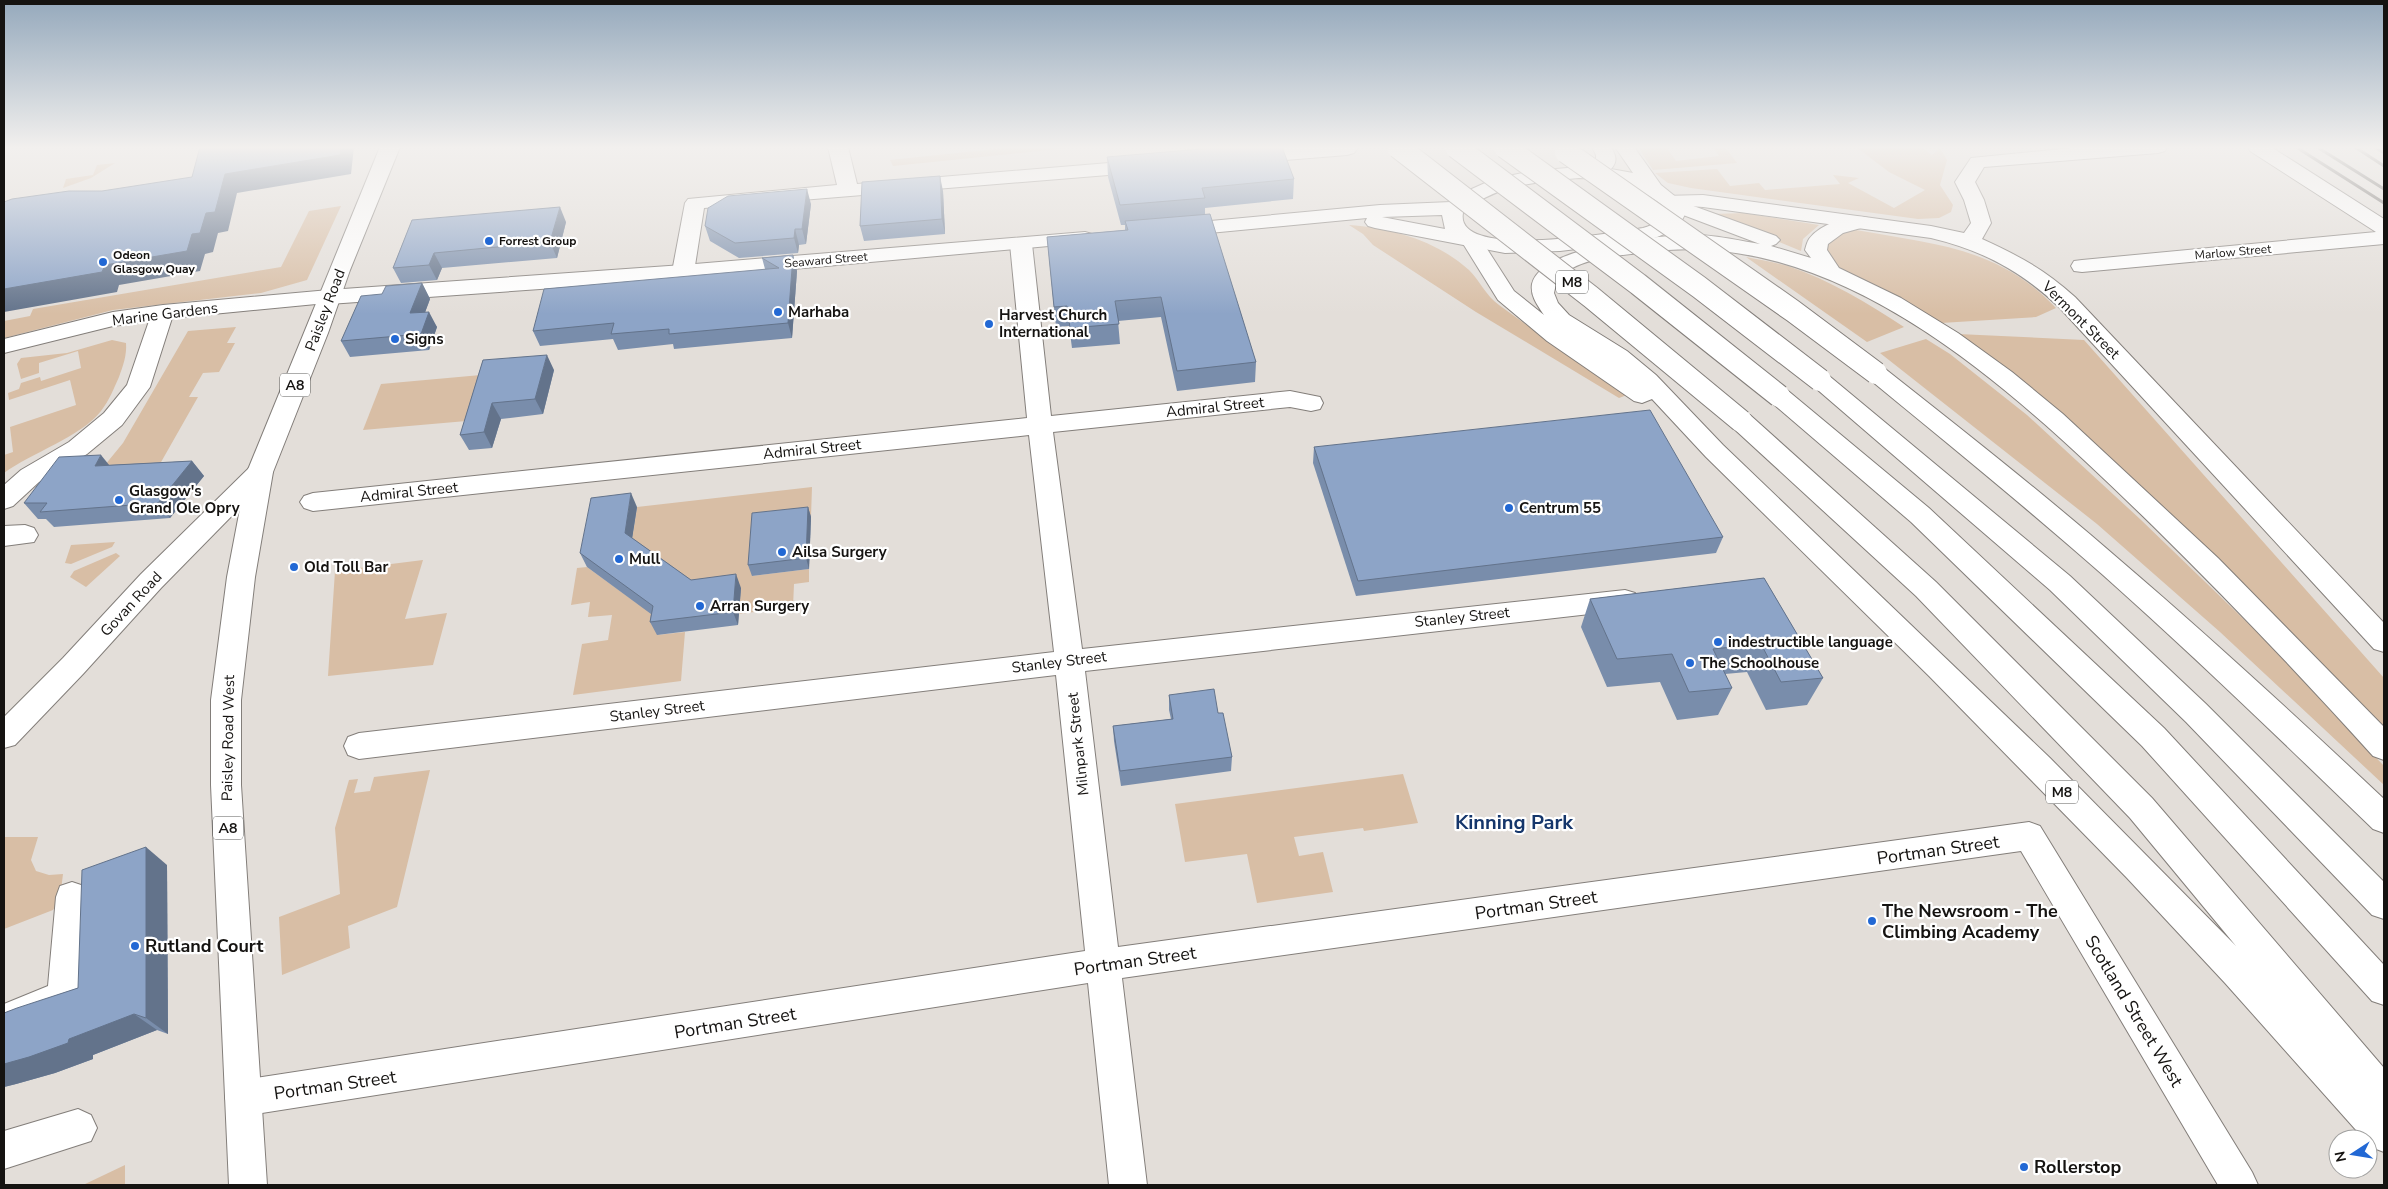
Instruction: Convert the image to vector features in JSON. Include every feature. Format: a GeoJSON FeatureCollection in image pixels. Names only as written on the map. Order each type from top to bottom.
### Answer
{"type":"FeatureCollection","features":[{"type":"Feature","properties":{"kind":"main road","name":"Paisley Road"},"geometry":{"type":"LineString","coordinates":[[260,472],[368,202]]}},
{"type":"Feature","properties":{"kind":"main road"},"geometry":{"type":"LineString","coordinates":[[683,272],[695,204],[714,202]]}},
{"type":"Feature","properties":{"kind":"main road"},"geometry":{"type":"LineString","coordinates":[[1462,202],[1452,214],[1452,222],[1456,229],[1471,240]]}},
{"type":"Feature","properties":{"kind":"main road","name":"M8"},"geometry":{"type":"LineString","coordinates":[[1469,202],[1591,297],[1741,421],[1926,589],[2141,808],[2384,1096]]}},
{"type":"Feature","properties":{"kind":"main road","name":"M8"},"geometry":{"type":"LineString","coordinates":[[1530,202],[1638,284],[1779,396],[1920,515],[2153,737],[2384,989]]}},
{"type":"Feature","properties":{"kind":"main road"},"geometry":{"type":"LineString","coordinates":[[1581,202],[1714,299],[1820,380],[1967,502],[2060,583],[2196,713],[2384,904]]}},
{"type":"Feature","properties":{"kind":"main road"},"geometry":{"type":"LineString","coordinates":[[1638,202],[1793,311],[1876,373],[2017,487],[2230,673],[2384,819]]}},
{"type":"Feature","properties":{"kind":"main road","name":"Vermont Street"},"geometry":{"type":"LineString","coordinates":[[1673,203],[1678,202]]}},
{"type":"Feature","properties":{"kind":"main road","name":"Vermont Street"},"geometry":{"type":"LineString","coordinates":[[1721,202],[1931,232],[1970,241],[2020,265],[2044,281],[2068,302],[2162,406],[2384,641]]}},
{"type":"Feature","properties":{"kind":"main road"},"geometry":{"type":"LineString","coordinates":[[1970,241],[1981,223],[1975,202]]}},
{"type":"Feature","properties":{"kind":"main road"},"geometry":{"type":"LineString","coordinates":[[2344,202],[2384,228]]}},
{"type":"Feature","properties":{"kind":"main road"},"geometry":{"type":"LineString","coordinates":[[1293,219],[1365,221],[1509,246],[1546,245],[1649,233],[1669,223],[1676,215],[1673,203]]}},
{"type":"Feature","properties":{"kind":"main road"},"geometry":{"type":"LineString","coordinates":[[1673,203],[1769,240],[1829,267],[1862,288]]}},
{"type":"Feature","properties":{"kind":"main road"},"geometry":{"type":"LineString","coordinates":[[1158,231],[1380,211],[1456,208]]}},
{"type":"Feature","properties":{"kind":"main road"},"geometry":{"type":"LineString","coordinates":[[1829,267],[1816,250],[1818,241],[1836,229],[1861,222]]}},
{"type":"Feature","properties":{"kind":"main road","name":"Seaward Street"},"geometry":{"type":"LineString","coordinates":[[333,287],[523,282],[683,272],[1108,236]]}},
{"type":"Feature","properties":{"kind":"main road","name":"Marlow Street"},"geometry":{"type":"LineString","coordinates":[[2082,266],[2384,238]]}},
{"type":"Feature","properties":{"kind":"main road","name":"M8"},"geometry":{"type":"LineString","coordinates":[[1471,240],[1506,295],[1555,336],[1652,402],[1725,462],[1832,564],[2191,921],[2384,1134]]}},
{"type":"Feature","properties":{"kind":"main road"},"geometry":{"type":"LineString","coordinates":[[1725,462],[1635,368],[1571,327],[1548,306],[1543,290],[1545,275],[1564,262],[1614,250],[1681,242],[1710,242],[1759,250],[1784,258],[1832,274],[1887,300],[1915,316],[1988,366],[2080,442],[2262,616],[2384,747]]}},
{"type":"Feature","properties":{"kind":"main road","name":"Milnpark Street"},"geometry":{"type":"LineString","coordinates":[[1021,244],[1039,426],[1069,661],[1128,1185]]}},
{"type":"Feature","properties":{"kind":"main road","name":"Marine Gardens"},"geometry":{"type":"LineString","coordinates":[[4,346],[113,319],[333,287]]}},
{"type":"Feature","properties":{"kind":"main road"},"geometry":{"type":"LineString","coordinates":[[4,500],[30,476],[78,448],[114,419],[138,387],[162,312]]}},
{"type":"Feature","properties":{"kind":"main road","name":"Admiral Street"},"geometry":{"type":"LineString","coordinates":[[313,502],[1290,399],[1311,404]]}},
{"type":"Feature","properties":{"kind":"main road","name":"Govan Road"},"geometry":{"type":"LineString","coordinates":[[4,736],[73,666],[152,581],[260,472]]}},
{"type":"Feature","properties":{"kind":"main road","name":"Paisley Road West"},"geometry":{"type":"LineString","coordinates":[[248,1185],[226,804],[226,700],[241,577],[260,472]]}},
{"type":"Feature","properties":{"kind":"main road","name":"Stanley Street"},"geometry":{"type":"LineString","coordinates":[[360,746],[869,687],[1069,661],[1654,596]]}},
{"type":"Feature","properties":{"kind":"main road","name":"Portman Street"},"geometry":{"type":"LineString","coordinates":[[243,1098],[1102,965],[2029,836]]}},
{"type":"Feature","properties":{"kind":"main road","name":"Scotland Street West"},"geometry":{"type":"LineString","coordinates":[[2029,836],[2239,1185]]}},
{"type":"Feature","properties":{"kind":"main road"},"geometry":{"type":"LineString","coordinates":[[4,1021],[64,996],[72,897]]}},
{"type":"Feature","properties":{"kind":"main road"},"geometry":{"type":"LineString","coordinates":[[4,1150],[78,1128]]}},
{"type":"Feature","properties":{"kind":"shaded area"},"geometry":{"type":"Polygon","coordinates":[[[1797,202],[1884,202],[1894,208],[1903,202],[1951,202],[1953,205],[1951,212],[1939,218],[1918,219],[1797,202]]]}},
{"type":"Feature","properties":{"kind":"shaded area"},"geometry":{"type":"Polygon","coordinates":[[[341,206],[307,280],[261,293],[113,310],[4,338],[4,321],[30,316],[33,309],[281,267],[309,211],[341,206]]]}},
{"type":"Feature","properties":{"kind":"shaded area"},"geometry":{"type":"Polygon","coordinates":[[[1744,213],[1819,225],[1803,239],[1801,251],[1712,214],[1744,213]]]}},
{"type":"Feature","properties":{"kind":"shaded area"},"geometry":{"type":"Polygon","coordinates":[[[1349,225],[1397,233],[1443,251],[1469,270],[1490,297],[1499,305],[1627,395],[1619,398],[1476,312],[1373,245],[1363,234],[1349,225]]]}},
{"type":"Feature","properties":{"kind":"shaded area"},"geometry":{"type":"Polygon","coordinates":[[[1856,230],[1938,245],[1964,251],[1988,260],[2012,272],[2034,288],[2056,308],[2036,317],[1941,323],[1836,266],[1823,248],[1837,233],[1856,230]]]}},
{"type":"Feature","properties":{"kind":"shaded area"},"geometry":{"type":"Polygon","coordinates":[[[1746,257],[1788,266],[1819,278],[1862,301],[1904,327],[1867,342],[1746,257]]]}},
{"type":"Feature","properties":{"kind":"shaded area"},"geometry":{"type":"Polygon","coordinates":[[[236,327],[227,343],[235,343],[219,372],[203,373],[189,397],[198,397],[152,478],[100,471],[123,443],[188,331],[236,327]]]}},
{"type":"Feature","properties":{"kind":"shaded area"},"geometry":{"type":"Polygon","coordinates":[[[1958,334],[2084,340],[2384,678],[2384,726],[2185,527],[2067,422],[1958,334]]]}},
{"type":"Feature","properties":{"kind":"shaded area"},"geometry":{"type":"Polygon","coordinates":[[[1926,339],[1950,354],[2027,415],[2140,519],[2259,634],[2384,766],[2384,785],[2220,632],[2097,524],[1880,353],[1926,339]]]}},
{"type":"Feature","properties":{"kind":"shaded area"},"geometry":{"type":"Polygon","coordinates":[[[112,340],[126,343],[125,356],[119,377],[101,411],[69,437],[4,473],[4,455],[13,452],[10,427],[76,405],[70,380],[9,400],[8,393],[19,389],[21,383],[40,377],[41,381],[81,368],[78,351],[39,363],[39,373],[21,379],[17,364],[21,358],[67,353],[112,340]]]}},
{"type":"Feature","properties":{"kind":"shaded area"},"geometry":{"type":"Polygon","coordinates":[[[492,374],[478,420],[363,430],[381,384],[492,374]]]}},
{"type":"Feature","properties":{"kind":"shaded area"},"geometry":{"type":"Polygon","coordinates":[[[812,487],[811,517],[756,524],[752,576],[809,569],[809,582],[794,584],[793,607],[739,614],[657,635],[685,632],[681,681],[573,695],[582,644],[608,640],[612,615],[588,617],[590,602],[571,605],[577,568],[587,567],[638,604],[631,546],[637,507],[812,487]]]}},
{"type":"Feature","properties":{"kind":"shaded area"},"geometry":{"type":"Polygon","coordinates":[[[115,542],[112,547],[71,564],[65,563],[71,545],[115,542]]]}},
{"type":"Feature","properties":{"kind":"shaded area"},"geometry":{"type":"Polygon","coordinates":[[[116,553],[120,556],[86,587],[70,577],[74,571],[116,553]]]}},
{"type":"Feature","properties":{"kind":"shaded area"},"geometry":{"type":"Polygon","coordinates":[[[423,560],[405,619],[447,613],[433,665],[328,676],[335,571],[423,560]]]}},
{"type":"Feature","properties":{"kind":"shaded area"},"geometry":{"type":"Polygon","coordinates":[[[430,770],[397,907],[348,926],[350,948],[282,975],[279,917],[340,894],[335,828],[349,780],[358,779],[354,793],[370,791],[374,777],[430,770]]]}},
{"type":"Feature","properties":{"kind":"shaded area"},"geometry":{"type":"Polygon","coordinates":[[[1403,774],[1418,823],[1364,831],[1363,828],[1294,837],[1299,856],[1323,852],[1333,892],[1257,903],[1247,854],[1185,862],[1175,804],[1403,774]]]}},
{"type":"Feature","properties":{"kind":"shaded area"},"geometry":{"type":"Polygon","coordinates":[[[4,837],[38,837],[31,860],[36,871],[49,875],[63,874],[60,898],[53,910],[4,929],[4,837]]]}},
{"type":"Feature","properties":{"kind":"shaded area"},"geometry":{"type":"Polygon","coordinates":[[[125,1165],[125,1185],[83,1185],[125,1165]]]}},
{"type":"Feature","properties":{"kind":"building","name":"Odeon Glasgow Quay"},"geometry":{"type":"Polygon","coordinates":[[[4,202],[218,202],[215,212],[206,213],[200,233],[192,234],[187,251],[105,265],[102,272],[4,289],[4,202]]]}},
{"type":"Feature","properties":{"kind":"building"},"geometry":{"type":"Polygon","coordinates":[[[717,202],[805,202],[802,229],[795,229],[794,238],[735,243],[705,226],[708,208],[717,202]]]}},
{"type":"Feature","properties":{"kind":"building"},"geometry":{"type":"Polygon","coordinates":[[[861,202],[941,202],[942,219],[860,226],[861,202]]]}},
{"type":"Feature","properties":{"kind":"building"},"geometry":{"type":"Polygon","coordinates":[[[1119,202],[1151,202],[1120,205],[1119,202]]]}},
{"type":"Feature","properties":{"kind":"building"},"geometry":{"type":"Polygon","coordinates":[[[560,207],[550,242],[434,253],[429,265],[393,268],[412,220],[560,207]]]}},
{"type":"Feature","properties":{"kind":"building"},"geometry":{"type":"Polygon","coordinates":[[[1210,214],[1256,362],[1177,371],[1161,297],[1115,301],[1119,324],[1070,328],[1067,306],[1054,307],[1047,237],[1128,230],[1125,221],[1210,214]]]}},
{"type":"Feature","properties":{"kind":"building"},"geometry":{"type":"Polygon","coordinates":[[[793,255],[788,323],[669,334],[669,329],[611,334],[614,323],[533,331],[544,289],[779,268],[762,258],[793,255]]]}},
{"type":"Feature","properties":{"kind":"building"},"geometry":{"type":"Polygon","coordinates":[[[422,283],[410,313],[429,312],[421,334],[341,341],[361,296],[382,294],[386,286],[422,283]]]}},
{"type":"Feature","properties":{"kind":"building"},"geometry":{"type":"Polygon","coordinates":[[[547,355],[535,399],[492,403],[484,432],[460,435],[483,360],[547,355]]]}},
{"type":"Feature","properties":{"kind":"building","name":"Centrum 55"},"geometry":{"type":"Polygon","coordinates":[[[1650,410],[1723,537],[1358,581],[1314,447],[1650,410]]]}},
{"type":"Feature","properties":{"kind":"building"},"geometry":{"type":"Polygon","coordinates":[[[101,455],[95,466],[192,461],[158,503],[40,512],[47,503],[24,503],[59,457],[101,455]]]}},
{"type":"Feature","properties":{"kind":"building"},"geometry":{"type":"Polygon","coordinates":[[[631,493],[625,533],[691,580],[736,574],[733,612],[650,622],[653,606],[580,553],[591,498],[631,493]]]}},
{"type":"Feature","properties":{"kind":"building","name":"Ailsa Surgery"},"geometry":{"type":"Polygon","coordinates":[[[808,507],[806,558],[748,565],[752,513],[808,507]]]}},
{"type":"Feature","properties":{"kind":"building"},"geometry":{"type":"Polygon","coordinates":[[[1764,578],[1823,678],[1781,682],[1761,644],[1713,649],[1732,688],[1689,692],[1672,654],[1617,659],[1590,599],[1764,578]]]}},
{"type":"Feature","properties":{"kind":"building"},"geometry":{"type":"Polygon","coordinates":[[[1214,689],[1218,713],[1223,713],[1232,757],[1120,771],[1113,726],[1173,719],[1169,695],[1214,689]]]}},
{"type":"Feature","properties":{"kind":"building"},"geometry":{"type":"Polygon","coordinates":[[[146,847],[146,1018],[134,1014],[69,1039],[68,1043],[4,1064],[4,1013],[78,988],[82,870],[146,847]]]}},
{"type":"Feature","properties":{"kind":"place","name":"Forrest Group"},"geometry":{"type":"Point","coordinates":[489,241]}},
{"type":"Feature","properties":{"kind":"place","name":"Odeon Glasgow Quay"},"geometry":{"type":"Point","coordinates":[103,262]}},
{"type":"Feature","properties":{"kind":"place","name":"Marhaba"},"geometry":{"type":"Point","coordinates":[778,312]}},
{"type":"Feature","properties":{"kind":"place","name":"Harvest Church International"},"geometry":{"type":"Point","coordinates":[989,324]}},
{"type":"Feature","properties":{"kind":"place","name":"Signs"},"geometry":{"type":"Point","coordinates":[395,339]}},
{"type":"Feature","properties":{"kind":"place","name":"Glasgow's Grand Ole Opry"},"geometry":{"type":"Point","coordinates":[119,500]}},
{"type":"Feature","properties":{"kind":"place","name":"Centrum 55"},"geometry":{"type":"Point","coordinates":[1509,508]}},
{"type":"Feature","properties":{"kind":"place","name":"Ailsa Surgery"},"geometry":{"type":"Point","coordinates":[782,552]}},
{"type":"Feature","properties":{"kind":"place","name":"Mull"},"geometry":{"type":"Point","coordinates":[619,559]}},
{"type":"Feature","properties":{"kind":"place","name":"Old Toll Bar"},"geometry":{"type":"Point","coordinates":[294,567]}},
{"type":"Feature","properties":{"kind":"place","name":"Arran Surgery"},"geometry":{"type":"Point","coordinates":[700,606]}},
{"type":"Feature","properties":{"kind":"place","name":"indestructible language"},"geometry":{"type":"Point","coordinates":[1718,642]}},
{"type":"Feature","properties":{"kind":"place","name":"The Schoolhouse"},"geometry":{"type":"Point","coordinates":[1690,663]}},
{"type":"Feature","properties":{"kind":"place","name":"The Newsroom - The Climbing Academy"},"geometry":{"type":"Point","coordinates":[1872,921]}},
{"type":"Feature","properties":{"kind":"place","name":"Rutland Court"},"geometry":{"type":"Point","coordinates":[135,946]}},
{"type":"Feature","properties":{"kind":"place","name":"Rollerstop"},"geometry":{"type":"Point","coordinates":[2024,1167]}},
{"type":"Feature","properties":{"kind":"district","name":"Kinning Park"},"geometry":{"type":"Point","coordinates":[1514,822]}}]}
